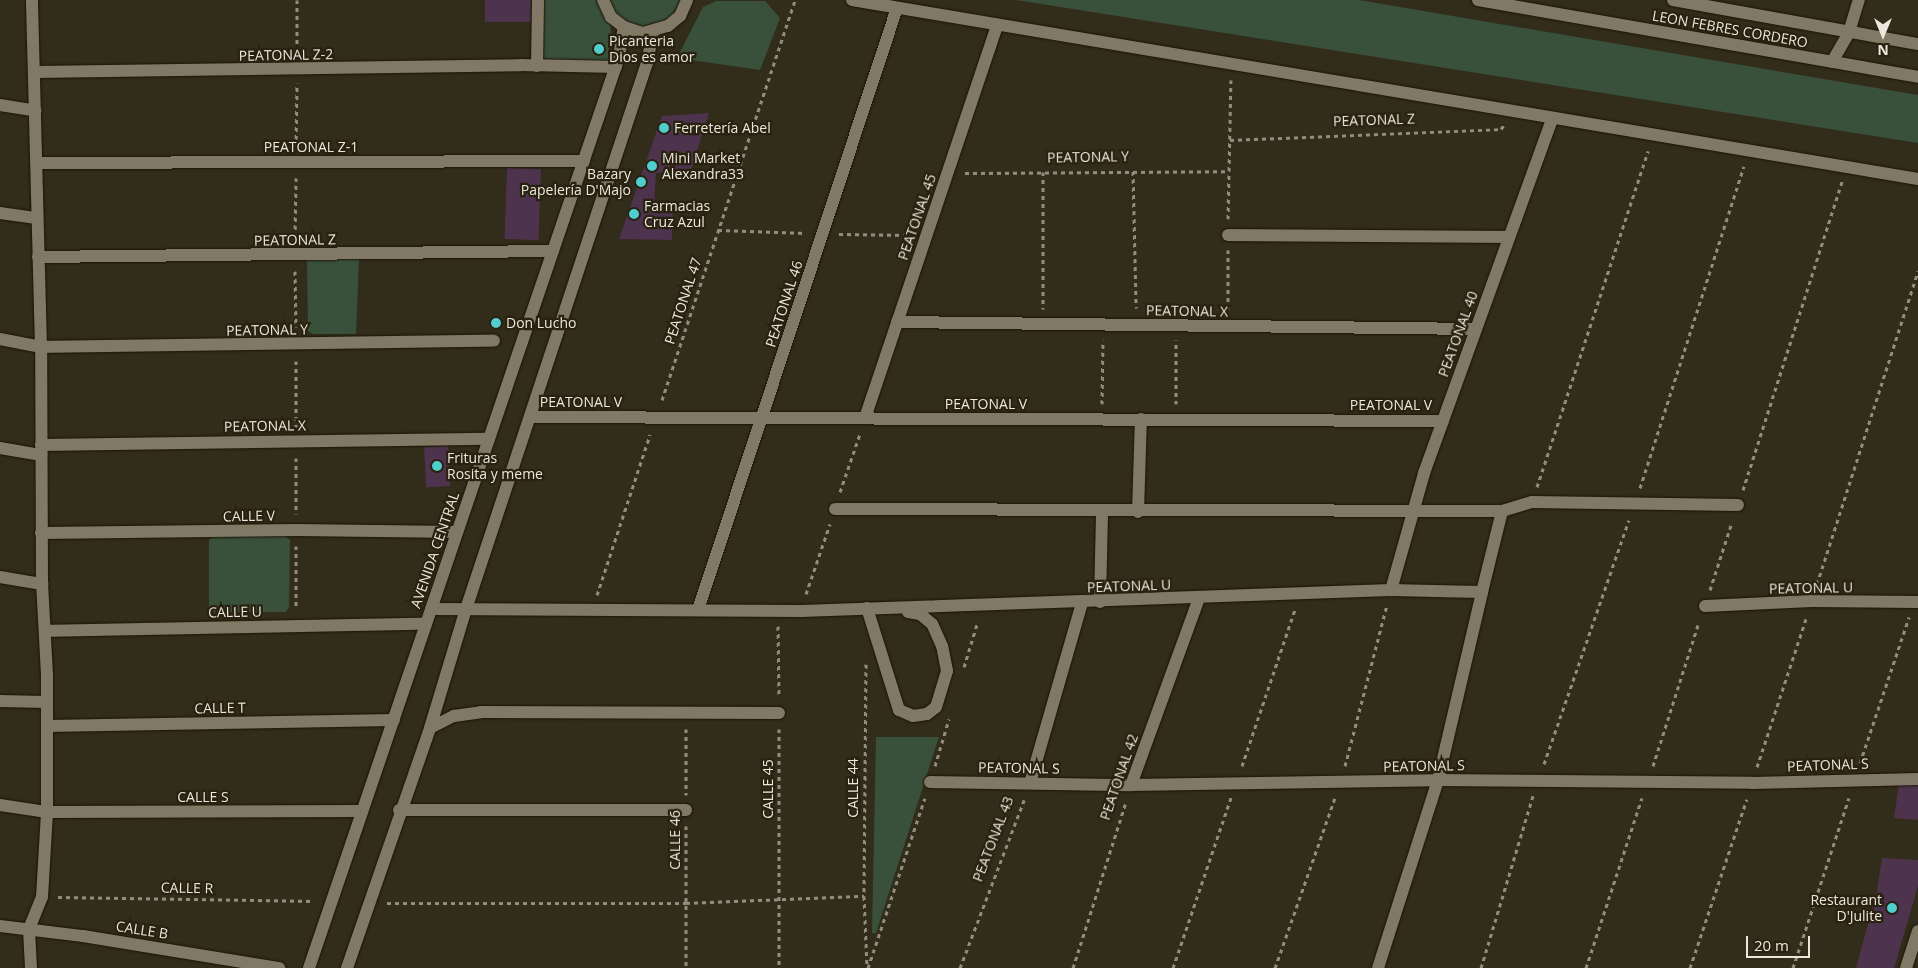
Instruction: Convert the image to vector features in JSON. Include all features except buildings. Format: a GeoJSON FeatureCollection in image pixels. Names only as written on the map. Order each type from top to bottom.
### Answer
{"type":"FeatureCollection","features":[{"type":"Feature","properties":{"kind":"street"},"geometry":{"type":"LineString","coordinates":[[31,968],[28,929],[42,897],[47,812],[47,702],[41,534],[41,347],[32,0]]}},
{"type":"Feature","properties":{"kind":"street"},"geometry":{"type":"LineString","coordinates":[[537,66],[538,0]]}},
{"type":"Feature","properties":{"kind":"street"},"geometry":{"type":"LineString","coordinates":[[603,0],[611,17],[624,27],[653,32],[668,26],[680,16],[688,0]]}},
{"type":"Feature","properties":{"kind":"street"},"geometry":{"type":"LineString","coordinates":[[852,0],[1510,113],[1918,179]]}},
{"type":"Feature","properties":{"kind":"street","name":"LEON FEBRES CORDERO"},"geometry":{"type":"LineString","coordinates":[[1478,0],[1918,77]]}},
{"type":"Feature","properties":{"kind":"street","name":"LEON FEBRES CORDERO"},"geometry":{"type":"LineString","coordinates":[[1673,0],[1695,2],[1918,44]]}},
{"type":"Feature","properties":{"kind":"street"},"geometry":{"type":"LineString","coordinates":[[1832,62],[1849,32],[1859,0]]}},
{"type":"Feature","properties":{"kind":"street","name":"PEATONAL 46"},"geometry":{"type":"LineString","coordinates":[[698,610],[898,8]]}},
{"type":"Feature","properties":{"kind":"street","name":"PEATONAL 45"},"geometry":{"type":"LineString","coordinates":[[865,418],[997,25]]}},
{"type":"Feature","properties":{"kind":"street","name":"AVENIDA CENTRAL"},"geometry":{"type":"LineString","coordinates":[[309,968],[360,811],[394,720],[616,67],[624,27]]}},
{"type":"Feature","properties":{"kind":"street"},"geometry":{"type":"LineString","coordinates":[[347,968],[399,810],[430,728],[466,609],[647,63],[653,32]]}},
{"type":"Feature","properties":{"kind":"street","name":"PEATONAL Z-2"},"geometry":{"type":"LineString","coordinates":[[35,72],[537,66],[616,67]]}},
{"type":"Feature","properties":{"kind":"street"},"geometry":{"type":"LineString","coordinates":[[0,104],[36,111]]}},
{"type":"Feature","properties":{"kind":"street","name":"PEATONAL 40"},"geometry":{"type":"LineString","coordinates":[[1391,590],[1412,510],[1552,120]]}},
{"type":"Feature","properties":{"kind":"street","name":"PEATONAL Z-1"},"geometry":{"type":"LineString","coordinates":[[37,164],[584,161]]}},
{"type":"Feature","properties":{"kind":"street"},"geometry":{"type":"LineString","coordinates":[[0,214],[37,218]]}},
{"type":"Feature","properties":{"kind":"street"},"geometry":{"type":"LineString","coordinates":[[1228,235],[1510,237]]}},
{"type":"Feature","properties":{"kind":"street","name":"PEATONAL Z"},"geometry":{"type":"LineString","coordinates":[[38,258],[553,251]]}},
{"type":"Feature","properties":{"kind":"street","name":"PEATONAL X"},"geometry":{"type":"LineString","coordinates":[[897,322],[1476,329]]}},
{"type":"Feature","properties":{"kind":"street","name":"PEATONAL Y"},"geometry":{"type":"LineString","coordinates":[[0,339],[41,347],[494,341]]}},
{"type":"Feature","properties":{"kind":"street","name":"PEATONAL V"},"geometry":{"type":"LineString","coordinates":[[530,417],[1443,421]]}},
{"type":"Feature","properties":{"kind":"street"},"geometry":{"type":"LineString","coordinates":[[1138,512],[1141,419]]}},
{"type":"Feature","properties":{"kind":"street","name":"PEATONAL X"},"geometry":{"type":"LineString","coordinates":[[0,448],[41,450],[296,441],[488,439]]}},
{"type":"Feature","properties":{"kind":"street"},"geometry":{"type":"LineString","coordinates":[[835,509],[1102,512],[1502,511],[1532,502],[1738,505]]}},
{"type":"Feature","properties":{"kind":"street"},"geometry":{"type":"LineString","coordinates":[[1378,968],[1438,780],[1502,511]]}},
{"type":"Feature","properties":{"kind":"street"},"geometry":{"type":"LineString","coordinates":[[1100,602],[1102,512]]}},
{"type":"Feature","properties":{"kind":"street","name":"CALLE V"},"geometry":{"type":"LineString","coordinates":[[41,534],[296,530],[457,532]]}},
{"type":"Feature","properties":{"kind":"street"},"geometry":{"type":"LineString","coordinates":[[0,578],[42,584]]}},
{"type":"Feature","properties":{"kind":"street","name":"PEATONAL U"},"geometry":{"type":"LineString","coordinates":[[869,610],[1391,590],[1482,592]]}},
{"type":"Feature","properties":{"kind":"street","name":"PEATONAL 42"},"geometry":{"type":"LineString","coordinates":[[1131,785],[1199,598]]}},
{"type":"Feature","properties":{"kind":"street","name":"PEATONAL U"},"geometry":{"type":"LineString","coordinates":[[1705,606],[1812,601],[1918,602]]}},
{"type":"Feature","properties":{"kind":"street"},"geometry":{"type":"LineString","coordinates":[[1030,783],[1082,603]]}},
{"type":"Feature","properties":{"kind":"street"},"geometry":{"type":"LineString","coordinates":[[431,609],[869,610],[920,614],[932,624],[942,646],[947,671],[936,707],[927,714],[913,716],[898,710],[869,610]]}},
{"type":"Feature","properties":{"kind":"street","name":"CALLE U"},"geometry":{"type":"LineString","coordinates":[[45,631],[426,624]]}},
{"type":"Feature","properties":{"kind":"street"},"geometry":{"type":"LineString","coordinates":[[0,701],[47,702]]}},
{"type":"Feature","properties":{"kind":"street"},"geometry":{"type":"LineString","coordinates":[[430,728],[454,716],[481,712],[779,713]]}},
{"type":"Feature","properties":{"kind":"street","name":"CALLE T"},"geometry":{"type":"LineString","coordinates":[[47,726],[394,720]]}},
{"type":"Feature","properties":{"kind":"street","name":"PEATONAL S"},"geometry":{"type":"LineString","coordinates":[[930,782],[1131,785],[1438,780],[1647,782],[1918,779]]}},
{"type":"Feature","properties":{"kind":"street","name":"CALLE S"},"geometry":{"type":"LineString","coordinates":[[0,805],[47,812],[360,811]]}},
{"type":"Feature","properties":{"kind":"street"},"geometry":{"type":"LineString","coordinates":[[399,810],[686,810]]}},
{"type":"Feature","properties":{"kind":"street","name":"CALLE B"},"geometry":{"type":"LineString","coordinates":[[0,926],[279,968]]}},
{"type":"Feature","properties":{"kind":"street"},"geometry":{"type":"LineString","coordinates":[[1906,968],[1918,931]]}},
{"type":"Feature","properties":{"kind":"path"},"geometry":{"type":"LineString","coordinates":[[296,625],[295,255],[297,0]]}},
{"type":"Feature","properties":{"kind":"path","name":"PEATONAL 47"},"geometry":{"type":"LineString","coordinates":[[592,610],[795,0]]}},
{"type":"Feature","properties":{"kind":"path"},"geometry":{"type":"LineString","coordinates":[[1228,326],[1231,65]]}},
{"type":"Feature","properties":{"kind":"path","name":"PEATONAL Z"},"geometry":{"type":"LineString","coordinates":[[1230,140],[1501,129],[1510,113]]}},
{"type":"Feature","properties":{"kind":"path"},"geometry":{"type":"LineString","coordinates":[[1532,502],[1653,136]]}},
{"type":"Feature","properties":{"kind":"path"},"geometry":{"type":"LineString","coordinates":[[1481,968],[1538,781],[1635,503],[1749,152]]}},
{"type":"Feature","properties":{"kind":"path"},"geometry":{"type":"LineString","coordinates":[[1586,968],[1738,505],[1846,167]]}},
{"type":"Feature","properties":{"kind":"path"},"geometry":{"type":"LineString","coordinates":[[1133,171],[1136,325]]}},
{"type":"Feature","properties":{"kind":"path","name":"PEATONAL Y"},"geometry":{"type":"LineString","coordinates":[[947,173],[1229,171]]}},
{"type":"Feature","properties":{"kind":"path"},"geometry":{"type":"LineString","coordinates":[[1043,172],[1043,324]]}},
{"type":"Feature","properties":{"kind":"path"},"geometry":{"type":"LineString","coordinates":[[1102,419],[1103,325]]}},
{"type":"Feature","properties":{"kind":"path"},"geometry":{"type":"LineString","coordinates":[[1176,326],[1176,420]]}},
{"type":"Feature","properties":{"kind":"path","name":"CALLE 45"},"geometry":{"type":"LineString","coordinates":[[778,611],[779,968]]}},
{"type":"Feature","properties":{"kind":"path","name":"CALLE 44"},"geometry":{"type":"LineString","coordinates":[[866,657],[864,896],[867,968]]}},
{"type":"Feature","properties":{"kind":"path","name":"CALLE 46"},"geometry":{"type":"LineString","coordinates":[[686,713],[686,968]]}},
{"type":"Feature","properties":{"kind":"path","name":"PEATONAL 43"},"geometry":{"type":"LineString","coordinates":[[960,968],[1030,783]]}},
{"type":"Feature","properties":{"kind":"path","name":"PEATONAL 42"},"geometry":{"type":"LineString","coordinates":[[1072,968],[1131,785]]}},
{"type":"Feature","properties":{"kind":"path"},"geometry":{"type":"LineString","coordinates":[[368,905],[415,901],[686,903],[864,896]]}},
{"type":"Feature","properties":{"kind":"path","name":"CALLE R"},"geometry":{"type":"LineString","coordinates":[[42,897],[331,901]]}},
{"type":"Feature","properties":{"kind":"green space"},"geometry":{"type":"Polygon","coordinates":[[[543,0],[596,0],[611,27],[608,62],[543,59],[543,0]]]}},
{"type":"Feature","properties":{"kind":"green space"},"geometry":{"type":"Polygon","coordinates":[[[607,0],[681,0],[669,19],[652,28],[637,28],[623,22],[611,9],[607,0]]]}},
{"type":"Feature","properties":{"kind":"green space"},"geometry":{"type":"Polygon","coordinates":[[[1016,0],[1359,0],[1918,95],[1918,143],[1016,0]]]}},
{"type":"Feature","properties":{"kind":"green space"},"geometry":{"type":"Polygon","coordinates":[[[716,1],[765,1],[780,18],[760,70],[677,58],[703,7],[716,1]]]}},
{"type":"Feature","properties":{"kind":"green space"},"geometry":{"type":"Polygon","coordinates":[[[310,258],[359,259],[356,334],[313,334],[308,331],[307,261],[310,258]]]}},
{"type":"Feature","properties":{"kind":"green space"},"geometry":{"type":"Polygon","coordinates":[[[285,536],[290,540],[289,607],[286,612],[214,612],[209,608],[209,540],[214,537],[285,536]]]}},
{"type":"Feature","properties":{"kind":"green space"},"geometry":{"type":"Polygon","coordinates":[[[876,737],[939,737],[876,933],[872,933],[876,737]]]}},
{"type":"Feature","properties":{"kind":"place","name":"Picanteria Dios es amor"},"geometry":{"type":"Point","coordinates":[599,49]}},
{"type":"Feature","properties":{"kind":"place","name":"Ferretería Abel"},"geometry":{"type":"Point","coordinates":[664,128]}},
{"type":"Feature","properties":{"kind":"place","name":"Mini Market Alexandra33"},"geometry":{"type":"Point","coordinates":[652,166]}},
{"type":"Feature","properties":{"kind":"place","name":"Bazary Papelería D'Majo"},"geometry":{"type":"Point","coordinates":[641,182]}},
{"type":"Feature","properties":{"kind":"place","name":"Farmacias Cruz Azul"},"geometry":{"type":"Point","coordinates":[634,214]}},
{"type":"Feature","properties":{"kind":"place","name":"Don Lucho"},"geometry":{"type":"Point","coordinates":[496,323]}},
{"type":"Feature","properties":{"kind":"place","name":"Frituras Rosita y meme"},"geometry":{"type":"Point","coordinates":[437,466]}},
{"type":"Feature","properties":{"kind":"place","name":"Restaurant D'Julite"},"geometry":{"type":"Point","coordinates":[1892,908]}}]}
